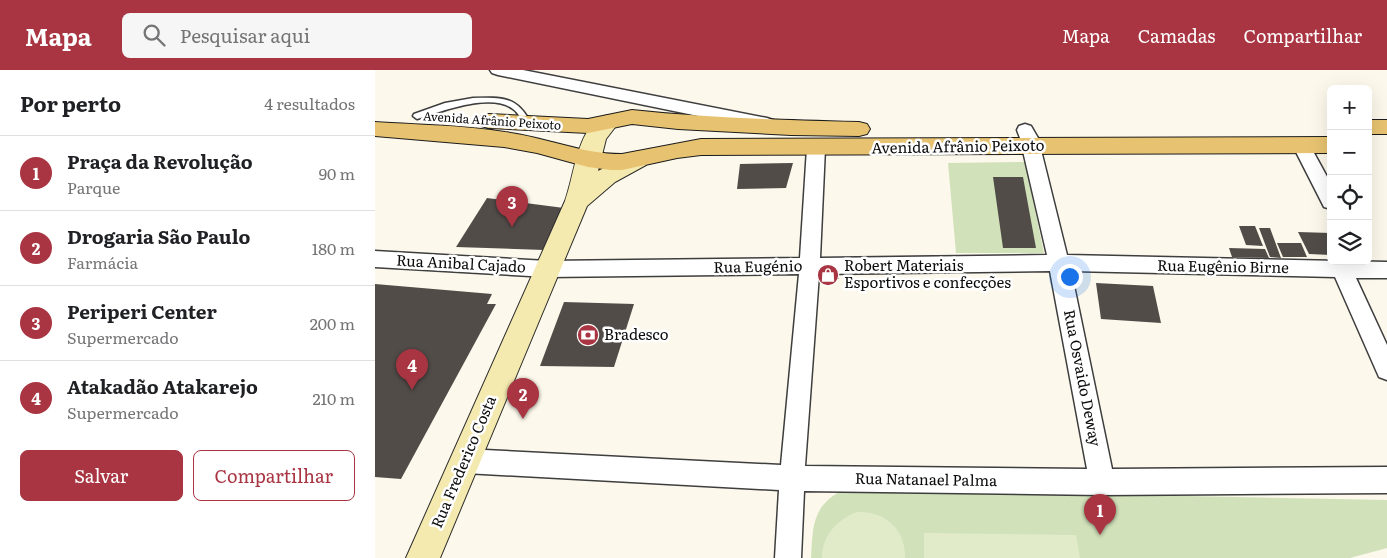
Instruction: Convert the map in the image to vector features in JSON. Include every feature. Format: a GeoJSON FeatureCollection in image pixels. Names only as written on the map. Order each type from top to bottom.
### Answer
{"type":"FeatureCollection","features":[{"type":"Feature","properties":{"kind":"main road","name":"Avenida Afrânio Peixoto"},"geometry":{"type":"LineString","coordinates":[[375,113],[527,124],[588,126],[632,117],[647,117],[678,122],[1028,138],[1327,145]]}},
{"type":"Feature","properties":{"kind":"main road"},"geometry":{"type":"LineString","coordinates":[[588,159],[594,136],[608,122]]}},
{"type":"Feature","properties":{"kind":"main road","name":"Avenida Afrânio Peixoto"},"geometry":{"type":"LineString","coordinates":[[375,129],[504,139],[537,145],[588,159],[623,162],[677,150],[701,147],[815,148],[1327,127]]}},
{"type":"Feature","properties":{"kind":"main road"},"geometry":{"type":"LineString","coordinates":[[1372,127],[1387,127]]}},
{"type":"Feature","properties":{"kind":"main road"},"geometry":{"type":"LineString","coordinates":[[1372,145],[1387,145]]}},
{"type":"Feature","properties":{"kind":"main road","name":"Rua Frederico Costa"},"geometry":{"type":"LineString","coordinates":[[423,558],[577,201],[588,159]]}},
{"type":"Feature","properties":{"kind":"main road","name":"Rua Frederico Costa"},"geometry":{"type":"LineString","coordinates":[[577,201],[607,176],[638,159]]}},
{"type":"Feature","properties":{"kind":"street"},"geometry":{"type":"LineString","coordinates":[[498,70],[791,128]]}},
{"type":"Feature","properties":{"kind":"street"},"geometry":{"type":"LineString","coordinates":[[608,122],[621,108],[629,95]]}},
{"type":"Feature","properties":{"kind":"street","name":"Rua Osvaido Deway"},"geometry":{"type":"LineString","coordinates":[[1028,138],[1059,263],[1102,482]]}},
{"type":"Feature","properties":{"kind":"street"},"geometry":{"type":"LineString","coordinates":[[1302,146],[1327,194]]}},
{"type":"Feature","properties":{"kind":"street"},"geometry":{"type":"LineString","coordinates":[[788,558],[792,478],[810,266],[815,148]]}},
{"type":"Feature","properties":{"kind":"street","name":"Rua Anibal Cajado"},"geometry":{"type":"LineString","coordinates":[[375,259],[547,269]]}},
{"type":"Feature","properties":{"kind":"street","name":"Rua Eugénio"},"geometry":{"type":"LineString","coordinates":[[547,269],[1059,263]]}},
{"type":"Feature","properties":{"kind":"street","name":"Rua Eugênio Birne"},"geometry":{"type":"LineString","coordinates":[[1059,263],[1356,267],[1387,270]]}},
{"type":"Feature","properties":{"kind":"street"},"geometry":{"type":"LineString","coordinates":[[1356,267],[1387,370]]}},
{"type":"Feature","properties":{"kind":"street","name":"Rua Natanael Palma"},"geometry":{"type":"LineString","coordinates":[[465,461],[792,478],[1102,482],[1387,480]]}},
{"type":"Feature","properties":{"kind":"green space"},"geometry":{"type":"Polygon","coordinates":[[[1025,162],[1044,253],[956,253],[948,163],[1025,162]]]}},
{"type":"Feature","properties":{"kind":"green space"},"geometry":{"type":"Polygon","coordinates":[[[845,489],[1387,500],[1387,548],[1350,558],[811,558],[816,517],[826,502],[845,489]]]}},
{"type":"Feature","properties":{"kind":"green space"},"geometry":{"type":"Polygon","coordinates":[[[857,512],[867,512],[885,518],[892,524],[902,538],[905,558],[822,558],[825,542],[832,529],[843,519],[857,512]]]}},
{"type":"Feature","properties":{"kind":"green space"},"geometry":{"type":"Polygon","coordinates":[[[924,533],[1076,535],[1080,558],[924,558],[924,533]]]}},
{"type":"Feature","properties":{"kind":"building"},"geometry":{"type":"Polygon","coordinates":[[[793,163],[786,188],[737,189],[740,164],[793,163]]]}},
{"type":"Feature","properties":{"kind":"building"},"geometry":{"type":"Polygon","coordinates":[[[993,177],[1023,177],[1036,248],[1003,248],[993,177]]]}},
{"type":"Feature","properties":{"kind":"building"},"geometry":{"type":"Polygon","coordinates":[[[487,198],[564,208],[544,250],[456,247],[487,198]]]}},
{"type":"Feature","properties":{"kind":"building"},"geometry":{"type":"Polygon","coordinates":[[[1239,226],[1255,226],[1263,246],[1246,245],[1239,226]]]}},
{"type":"Feature","properties":{"kind":"building"},"geometry":{"type":"Polygon","coordinates":[[[1259,228],[1270,228],[1281,258],[1270,257],[1259,228]]]}},
{"type":"Feature","properties":{"kind":"building"},"geometry":{"type":"Polygon","coordinates":[[[1298,232],[1327,233],[1327,255],[1309,254],[1298,232]]]}},
{"type":"Feature","properties":{"kind":"building"},"geometry":{"type":"Polygon","coordinates":[[[1277,243],[1301,243],[1307,257],[1283,257],[1277,243]]]}},
{"type":"Feature","properties":{"kind":"building"},"geometry":{"type":"Polygon","coordinates":[[[1229,248],[1265,249],[1269,258],[1232,257],[1229,248]]]}},
{"type":"Feature","properties":{"kind":"building","name":"Robert Materiais Esportivos e confecções"},"geometry":{"type":"Polygon","coordinates":[[[839,271],[839,279],[816,281],[816,274],[839,271]]]}},
{"type":"Feature","properties":{"kind":"building"},"geometry":{"type":"Polygon","coordinates":[[[1096,283],[1153,286],[1161,323],[1101,319],[1096,283]]]}},
{"type":"Feature","properties":{"kind":"building"},"geometry":{"type":"Polygon","coordinates":[[[375,284],[492,294],[487,304],[496,304],[401,479],[375,477],[375,284]]]}},
{"type":"Feature","properties":{"kind":"building","name":"Bradesco"},"geometry":{"type":"Polygon","coordinates":[[[564,302],[634,304],[614,367],[540,366],[564,302]]]}},
{"type":"Feature","properties":{"kind":"place","name":"Periperi Center"},"geometry":{"type":"Point","coordinates":[512,227]}},
{"type":"Feature","properties":{"kind":"place","name":"Robert Materiais Esportivos e confecções"},"geometry":{"type":"Point","coordinates":[828,275]}},
{"type":"Feature","properties":{"kind":"place","name":"Bradesco"},"geometry":{"type":"Point","coordinates":[588,335]}},
{"type":"Feature","properties":{"kind":"place","name":"Atakadão Atakarejo"},"geometry":{"type":"Point","coordinates":[412,390]}},
{"type":"Feature","properties":{"kind":"place","name":"Drogaria São Paulo"},"geometry":{"type":"Point","coordinates":[523,419]}},
{"type":"Feature","properties":{"kind":"place","name":"Praça da Revolução"},"geometry":{"type":"Point","coordinates":[1100,535]}}]}
